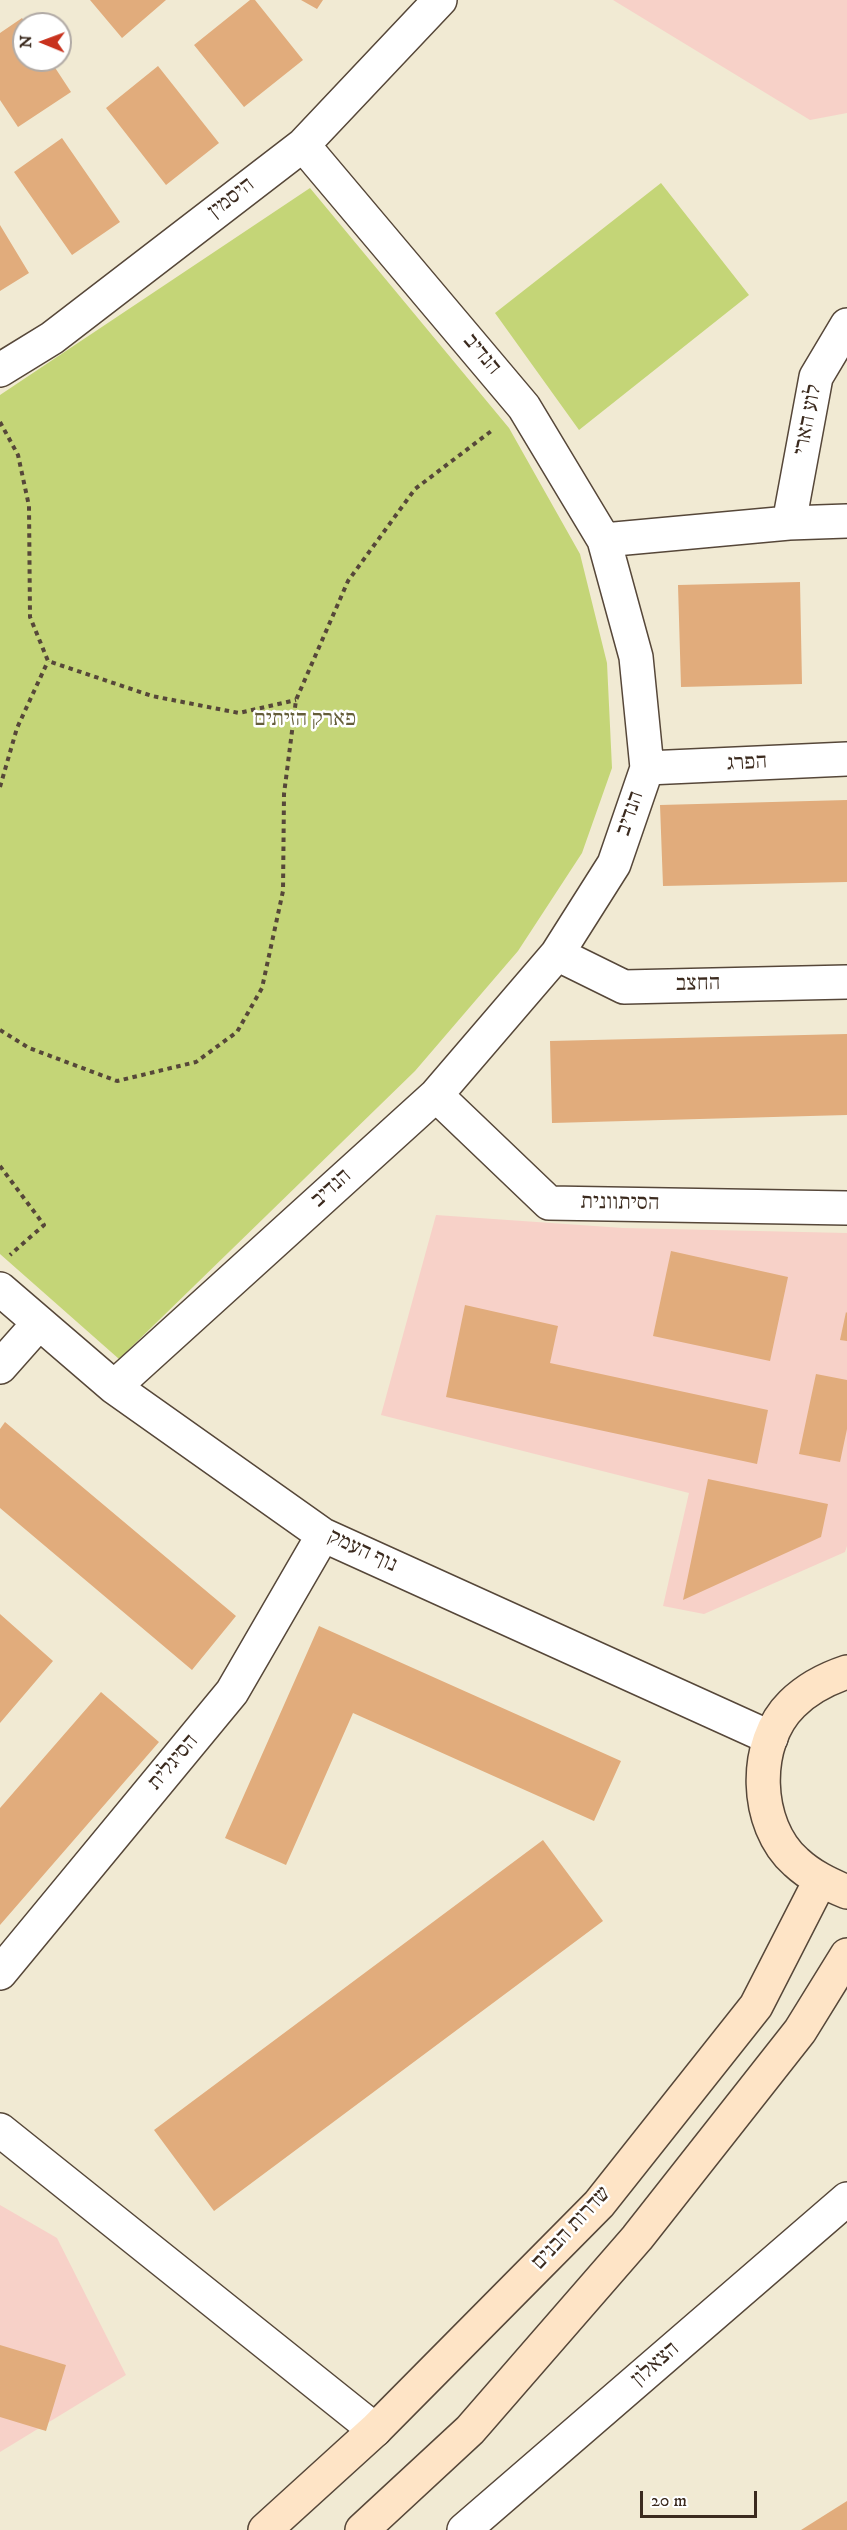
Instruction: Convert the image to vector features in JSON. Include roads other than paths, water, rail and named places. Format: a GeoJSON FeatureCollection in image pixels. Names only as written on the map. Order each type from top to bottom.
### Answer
{"type":"FeatureCollection","features":[{"type":"Feature","properties":{"kind":"main road"},"geometry":{"type":"LineString","coordinates":[[833,1886],[794,1861],[775,1834],[764,1803],[762,1770],[771,1738],[790,1705],[821,1681],[847,1672]]}},
{"type":"Feature","properties":{"kind":"main road","name":"שדרות הבנים"},"geometry":{"type":"LineString","coordinates":[[266,2530],[375,2430],[599,2204],[756,2006],[833,1886]]}},
{"type":"Feature","properties":{"kind":"main road"},"geometry":{"type":"LineString","coordinates":[[362,2530],[470,2430],[637,2238],[800,2031],[847,1955]]}},
{"type":"Feature","properties":{"kind":"street","name":"היסמין"},"geometry":{"type":"LineString","coordinates":[[0,370],[52,338],[303,144],[440,0]]}},
{"type":"Feature","properties":{"kind":"street","name":"הנדיב"},"geometry":{"type":"LineString","coordinates":[[114,1387],[436,1095],[557,954],[614,864],[647,768],[636,657],[604,540],[524,407],[303,144]]}},
{"type":"Feature","properties":{"kind":"street","name":"לוע הארי"},"geometry":{"type":"LineString","coordinates":[[789,523],[816,377],[847,326]]}},
{"type":"Feature","properties":{"kind":"street"},"geometry":{"type":"LineString","coordinates":[[604,540],[789,523],[847,521]]}},
{"type":"Feature","properties":{"kind":"street","name":"הפרג"},"geometry":{"type":"LineString","coordinates":[[647,768],[847,759]]}},
{"type":"Feature","properties":{"kind":"street","name":"החצב"},"geometry":{"type":"LineString","coordinates":[[557,954],[624,987],[847,982]]}},
{"type":"Feature","properties":{"kind":"street","name":"הסיתוונית"},"geometry":{"type":"LineString","coordinates":[[436,1095],[549,1203],[847,1208]]}},
{"type":"Feature","properties":{"kind":"street","name":"נוף העמק"},"geometry":{"type":"LineString","coordinates":[[0,1289],[114,1387],[323,1535],[771,1738]]}},
{"type":"Feature","properties":{"kind":"street"},"geometry":{"type":"LineString","coordinates":[[0,1367],[39,1323]]}},
{"type":"Feature","properties":{"kind":"street","name":"הסיגלית"},"geometry":{"type":"LineString","coordinates":[[0,1973],[232,1692],[323,1535]]}},
{"type":"Feature","properties":{"kind":"street"},"geometry":{"type":"LineString","coordinates":[[0,2130],[375,2430]]}},
{"type":"Feature","properties":{"kind":"street","name":"הצאלון"},"geometry":{"type":"LineString","coordinates":[[464,2530],[847,2199]]}},
{"type":"Feature","properties":{"kind":"park label","name":"פארק הזיתים"},"geometry":{"type":"Point","coordinates":[305,720]}}]}
